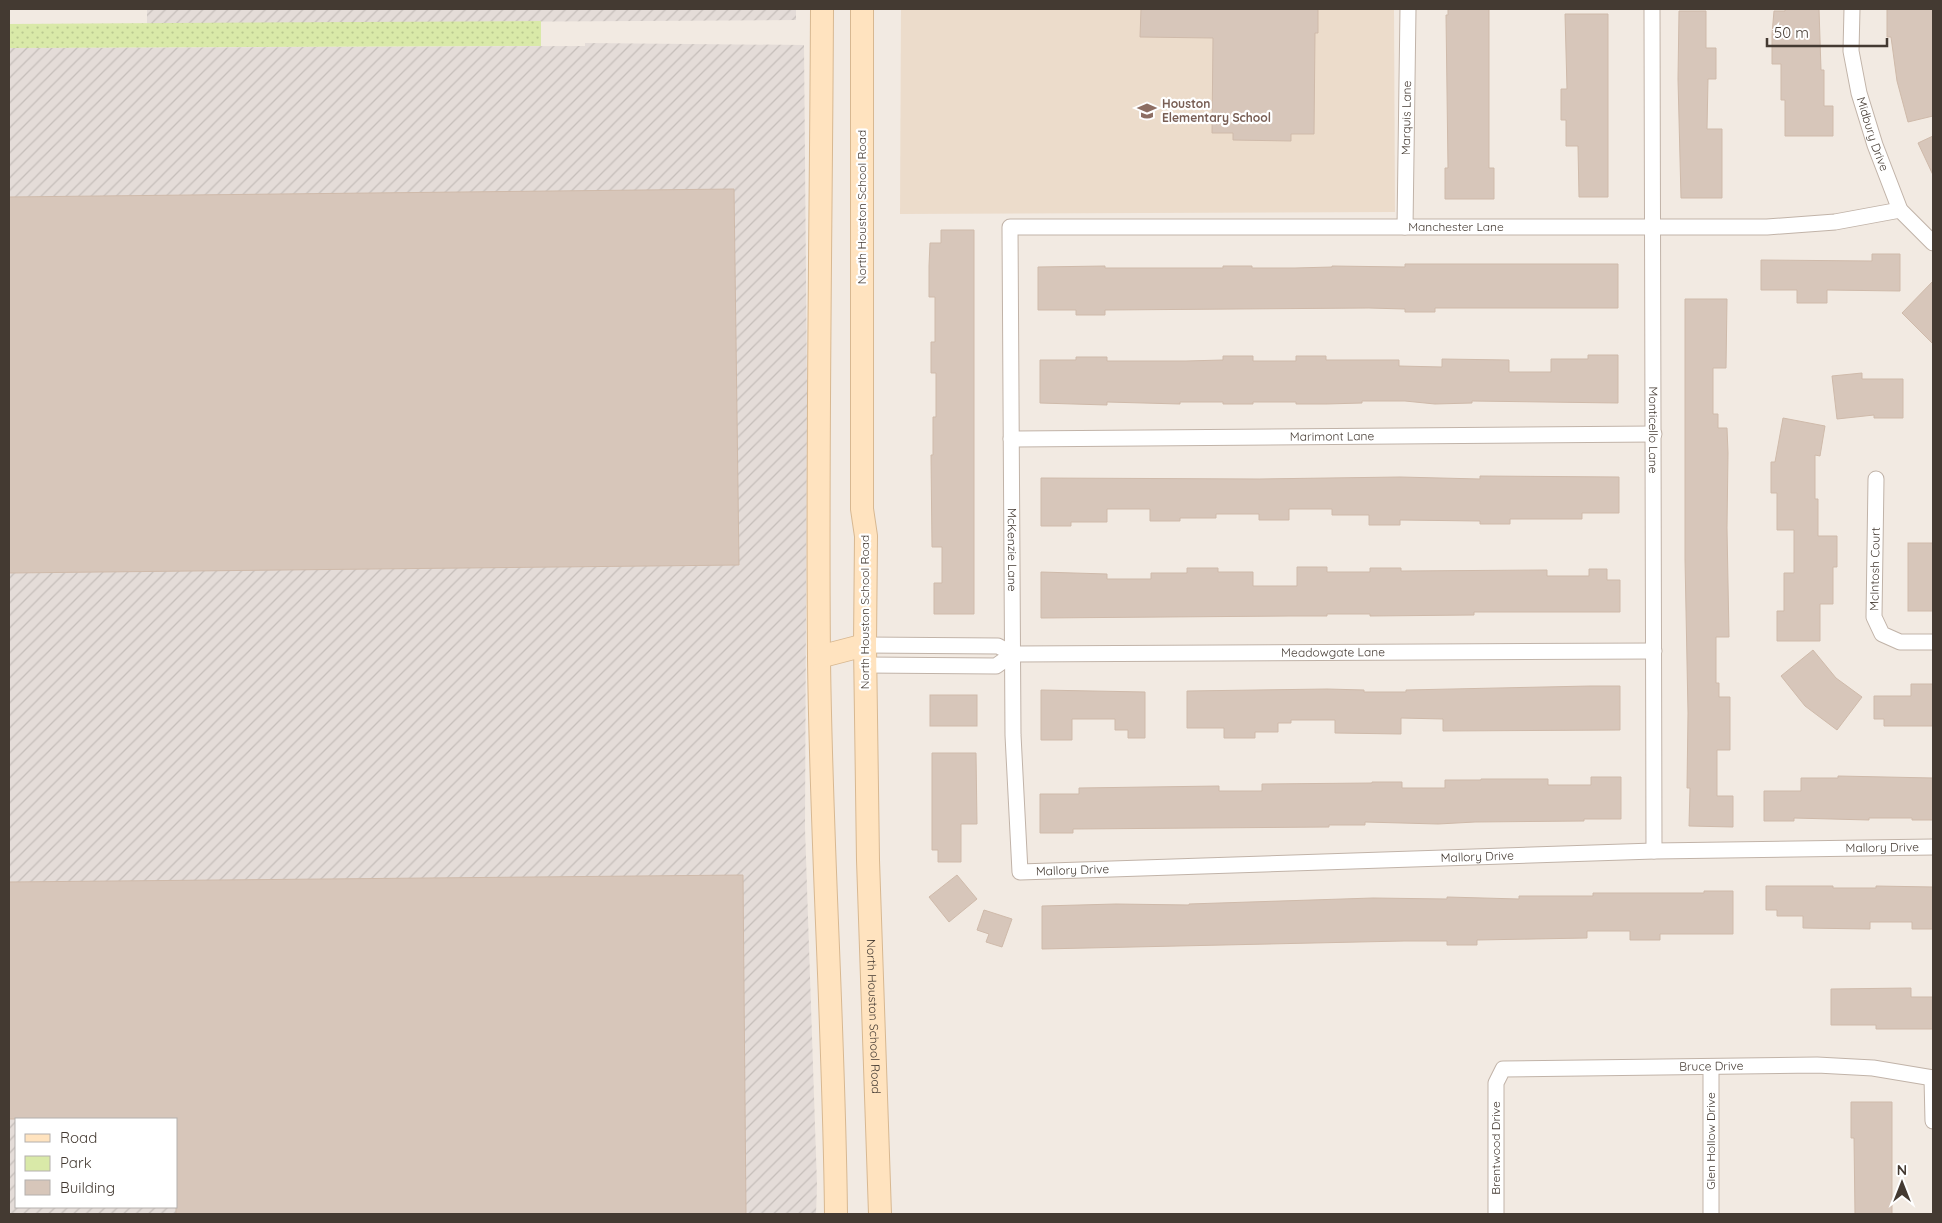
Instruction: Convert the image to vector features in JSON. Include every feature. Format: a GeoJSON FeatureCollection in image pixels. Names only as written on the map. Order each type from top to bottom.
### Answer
{"type":"FeatureCollection","features":[{"type":"Feature","properties":{"kind":"main road"},"geometry":{"type":"LineString","coordinates":[[822,9],[820,657],[828,960],[835,1110],[836,1214]]}},
{"type":"Feature","properties":{"kind":"main road","name":"North Houston School Road"},"geometry":{"type":"LineString","coordinates":[[862,9],[862,509],[866,536],[865,655],[868,860],[880,1214]]}},
{"type":"Feature","properties":{"kind":"main road"},"geometry":{"type":"LineString","coordinates":[[820,657],[865,655]]}},
{"type":"Feature","properties":{"kind":"street","name":"Marquis Lane"},"geometry":{"type":"LineString","coordinates":[[1405,227],[1408,9]]}},
{"type":"Feature","properties":{"kind":"street","name":"Monticello Lane"},"geometry":{"type":"LineString","coordinates":[[1652,9],[1654,852]]}},
{"type":"Feature","properties":{"kind":"street","name":"Midbury Drive"},"geometry":{"type":"LineString","coordinates":[[1852,9],[1851,51],[1859,93],[1875,145],[1900,210],[1933,243]]}},
{"type":"Feature","properties":{"kind":"street","name":"Manchester Lane"},"geometry":{"type":"LineString","coordinates":[[1010,227],[1767,227],[1835,222],[1900,210]]}},
{"type":"Feature","properties":{"kind":"street","name":"McKenzie Lane"},"geometry":{"type":"LineString","coordinates":[[1010,227],[1013,735],[1020,872]]}},
{"type":"Feature","properties":{"kind":"street","name":"Marimont Lane"},"geometry":{"type":"LineString","coordinates":[[1011,439],[1654,434]]}},
{"type":"Feature","properties":{"kind":"street","name":"McIntosh Court"},"geometry":{"type":"LineString","coordinates":[[1876,479],[1874,617],[1882,634],[1900,642],[1933,642]]}},
{"type":"Feature","properties":{"kind":"street","name":"Meadowgate Lane"},"geometry":{"type":"LineString","coordinates":[[865,655],[996,666],[1013,654],[1654,651]]}},
{"type":"Feature","properties":{"kind":"street","name":"Mallory Drive"},"geometry":{"type":"LineString","coordinates":[[1020,872],[1654,852],[1933,847]]}},
{"type":"Feature","properties":{"kind":"street","name":"Bruce Drive"},"geometry":{"type":"LineString","coordinates":[[1496,1083],[1503,1069],[1817,1065],[1863,1068],[1933,1078]]}},
{"type":"Feature","properties":{"kind":"street","name":"Glen Hollow Drive"},"geometry":{"type":"LineString","coordinates":[[1711,1067],[1711,1214]]}},
{"type":"Feature","properties":{"kind":"street"},"geometry":{"type":"LineString","coordinates":[[1933,1078],[1933,1121]]}},
{"type":"Feature","properties":{"kind":"street","name":"Brentwood Drive"},"geometry":{"type":"LineString","coordinates":[[1496,1083],[1496,1214]]}},
{"type":"Feature","properties":{"kind":"shaded area"},"geometry":{"type":"Polygon","coordinates":[[[147,9],[796,9],[796,20],[147,24],[147,9]]]}},
{"type":"Feature","properties":{"kind":"shaded area","name":"Houston Elementary School"},"geometry":{"type":"Polygon","coordinates":[[[901,9],[1394,9],[1395,212],[900,214],[901,9]]]}},
{"type":"Feature","properties":{"kind":"shaded area"},"geometry":{"type":"Polygon","coordinates":[[[585,43],[804,45],[807,393],[805,828],[817,1185],[816,1214],[9,1214],[9,48],[585,46],[585,43]]]}},
{"type":"Feature","properties":{"kind":"green space"},"geometry":{"type":"Polygon","coordinates":[[[541,21],[541,46],[9,48],[9,24],[541,21]]]}},
{"type":"Feature","properties":{"kind":"building"},"geometry":{"type":"Polygon","coordinates":[[[1141,9],[1318,9],[1318,33],[1315,33],[1314,134],[1291,134],[1291,141],[1233,140],[1233,133],[1212,133],[1213,38],[1140,37],[1141,9]]]}},
{"type":"Feature","properties":{"kind":"building"},"geometry":{"type":"Polygon","coordinates":[[[1448,9],[1489,9],[1489,168],[1494,168],[1494,199],[1445,199],[1445,168],[1448,168],[1446,15],[1448,15],[1448,9]]]}},
{"type":"Feature","properties":{"kind":"building"},"geometry":{"type":"Polygon","coordinates":[[[1785,9],[1819,9],[1821,70],[1824,70],[1824,106],[1833,106],[1833,136],[1785,136],[1785,100],[1781,100],[1781,64],[1772,64],[1772,34],[1774,11],[1785,11],[1785,9]]]}},
{"type":"Feature","properties":{"kind":"building"},"geometry":{"type":"Polygon","coordinates":[[[1887,9],[1933,9],[1933,116],[1908,122],[1897,81],[1891,37],[1887,37],[1887,9]]]}},
{"type":"Feature","properties":{"kind":"building"},"geometry":{"type":"Polygon","coordinates":[[[1679,11],[1706,11],[1706,48],[1716,48],[1716,79],[1708,79],[1707,129],[1722,129],[1722,198],[1681,198],[1678,79],[1679,11]]]}},
{"type":"Feature","properties":{"kind":"building"},"geometry":{"type":"Polygon","coordinates":[[[1565,14],[1608,14],[1608,197],[1579,197],[1578,146],[1566,146],[1566,120],[1561,120],[1561,89],[1567,89],[1565,14]]]}},
{"type":"Feature","properties":{"kind":"building"},"geometry":{"type":"Polygon","coordinates":[[[1933,136],[1933,175],[1918,143],[1933,136]]]}},
{"type":"Feature","properties":{"kind":"building"},"geometry":{"type":"Polygon","coordinates":[[[734,189],[739,565],[9,573],[9,197],[734,189]]]}},
{"type":"Feature","properties":{"kind":"building"},"geometry":{"type":"Polygon","coordinates":[[[941,230],[974,230],[974,614],[934,614],[934,583],[942,583],[942,547],[932,547],[931,455],[933,455],[933,417],[936,417],[936,373],[931,373],[931,342],[935,342],[935,297],[929,297],[929,266],[930,243],[941,243],[941,230]]]}},
{"type":"Feature","properties":{"kind":"building"},"geometry":{"type":"Polygon","coordinates":[[[1872,254],[1900,254],[1900,291],[1827,290],[1827,303],[1797,303],[1797,290],[1761,290],[1761,260],[1872,261],[1872,254]]]}},
{"type":"Feature","properties":{"kind":"building"},"geometry":{"type":"Polygon","coordinates":[[[1405,264],[1618,264],[1618,308],[1435,308],[1435,312],[1405,312],[1405,309],[1369,308],[1105,310],[1105,315],[1076,315],[1076,310],[1038,310],[1038,267],[1223,268],[1223,266],[1252,266],[1252,268],[1295,268],[1332,266],[1405,267],[1405,264]]]}},
{"type":"Feature","properties":{"kind":"building"},"geometry":{"type":"Polygon","coordinates":[[[1933,281],[1933,344],[1902,313],[1933,281]]]}},
{"type":"Feature","properties":{"kind":"building"},"geometry":{"type":"Polygon","coordinates":[[[1685,299],[1727,299],[1726,368],[1713,368],[1713,414],[1718,414],[1718,428],[1727,428],[1728,453],[1729,637],[1716,637],[1716,683],[1719,683],[1719,697],[1730,697],[1730,750],[1717,750],[1717,796],[1733,796],[1733,827],[1689,826],[1690,788],[1687,788],[1688,713],[1685,559],[1685,299]]]}},
{"type":"Feature","properties":{"kind":"building"},"geometry":{"type":"Polygon","coordinates":[[[1588,355],[1618,355],[1618,403],[1472,401],[1472,403],[1435,404],[1405,401],[1362,401],[1362,403],[1326,404],[1296,404],[1296,402],[1223,404],[1223,402],[1180,402],[1180,404],[1107,402],[1107,405],[1040,403],[1040,360],[1076,360],[1076,357],[1107,357],[1107,361],[1186,361],[1223,360],[1223,356],[1253,356],[1253,361],[1296,361],[1296,356],[1326,356],[1326,360],[1399,360],[1399,366],[1442,367],[1442,359],[1509,360],[1509,372],[1551,372],[1551,359],[1588,359],[1588,355]]]}},
{"type":"Feature","properties":{"kind":"building"},"geometry":{"type":"Polygon","coordinates":[[[1862,373],[1862,379],[1903,379],[1903,418],[1874,418],[1874,415],[1837,419],[1832,376],[1862,373]]]}},
{"type":"Feature","properties":{"kind":"building"},"geometry":{"type":"Polygon","coordinates":[[[1783,418],[1825,426],[1820,456],[1815,455],[1815,499],[1818,499],[1818,536],[1837,536],[1837,567],[1833,567],[1833,604],[1820,604],[1820,641],[1777,641],[1777,611],[1784,611],[1784,573],[1794,573],[1794,530],[1777,530],[1777,493],[1771,493],[1771,462],[1775,462],[1783,418]]]}},
{"type":"Feature","properties":{"kind":"building"},"geometry":{"type":"Polygon","coordinates":[[[1480,476],[1619,477],[1619,513],[1582,513],[1582,519],[1510,519],[1510,524],[1480,524],[1480,521],[1400,520],[1400,525],[1369,525],[1369,515],[1332,515],[1332,509],[1289,509],[1289,520],[1259,520],[1259,514],[1216,514],[1216,518],[1180,518],[1180,521],[1150,521],[1150,509],[1107,509],[1107,522],[1071,522],[1071,526],[1041,526],[1041,478],[1259,479],[1400,477],[1480,479],[1480,476]]]}},
{"type":"Feature","properties":{"kind":"building"},"geometry":{"type":"Polygon","coordinates":[[[1908,543],[1933,543],[1933,611],[1908,611],[1908,543]]]}},
{"type":"Feature","properties":{"kind":"building"},"geometry":{"type":"Polygon","coordinates":[[[1297,567],[1327,567],[1327,572],[1370,572],[1370,568],[1401,568],[1401,571],[1547,570],[1547,576],[1589,576],[1589,569],[1607,569],[1607,580],[1620,580],[1620,612],[1474,612],[1474,615],[1370,616],[1370,614],[1327,614],[1327,616],[1041,618],[1041,572],[1107,574],[1107,579],[1151,579],[1151,573],[1187,573],[1187,568],[1218,568],[1218,572],[1253,572],[1253,586],[1297,586],[1297,567]]]}},
{"type":"Feature","properties":{"kind":"building"},"geometry":{"type":"Polygon","coordinates":[[[1813,650],[1836,678],[1862,697],[1837,730],[1805,706],[1781,676],[1813,650]]]}},
{"type":"Feature","properties":{"kind":"building"},"geometry":{"type":"Polygon","coordinates":[[[1911,684],[1933,684],[1933,726],[1884,726],[1884,719],[1874,719],[1874,696],[1911,696],[1911,684]]]}},
{"type":"Feature","properties":{"kind":"building"},"geometry":{"type":"Polygon","coordinates":[[[1620,686],[1620,730],[1443,731],[1443,719],[1401,718],[1401,734],[1335,733],[1335,720],[1291,720],[1291,723],[1278,723],[1278,732],[1255,732],[1255,738],[1224,738],[1224,728],[1187,728],[1187,691],[1327,689],[1364,690],[1364,692],[1406,692],[1406,690],[1620,686]]]}},
{"type":"Feature","properties":{"kind":"building"},"geometry":{"type":"Polygon","coordinates":[[[1041,690],[1145,692],[1145,738],[1128,738],[1128,730],[1115,730],[1115,719],[1072,719],[1072,740],[1041,740],[1041,690]]]}},
{"type":"Feature","properties":{"kind":"building"},"geometry":{"type":"Polygon","coordinates":[[[930,695],[977,695],[977,726],[930,726],[930,695]]]}},
{"type":"Feature","properties":{"kind":"building"},"geometry":{"type":"Polygon","coordinates":[[[932,753],[976,753],[977,824],[961,824],[961,862],[938,862],[938,850],[932,850],[932,753]]]}},
{"type":"Feature","properties":{"kind":"building"},"geometry":{"type":"Polygon","coordinates":[[[1838,776],[1933,778],[1933,820],[1912,820],[1912,818],[1869,818],[1869,820],[1794,818],[1794,821],[1764,821],[1764,791],[1801,791],[1801,778],[1838,778],[1838,776]]]}},
{"type":"Feature","properties":{"kind":"building"},"geometry":{"type":"Polygon","coordinates":[[[1591,777],[1621,777],[1621,819],[1438,824],[1365,822],[1365,825],[1329,825],[1329,827],[1073,829],[1073,833],[1040,833],[1040,794],[1079,794],[1079,788],[1219,786],[1219,791],[1262,791],[1262,784],[1402,782],[1402,788],[1445,788],[1445,780],[1481,779],[1548,779],[1548,785],[1591,785],[1591,777]]]}},
{"type":"Feature","properties":{"kind":"building"},"geometry":{"type":"Polygon","coordinates":[[[743,875],[746,1214],[176,1214],[176,1208],[178,1208],[178,1118],[9,1119],[9,882],[743,875]]]}},
{"type":"Feature","properties":{"kind":"building"},"geometry":{"type":"Polygon","coordinates":[[[957,875],[977,899],[949,922],[929,897],[957,875]]]}},
{"type":"Feature","properties":{"kind":"building"},"geometry":{"type":"Polygon","coordinates":[[[1766,886],[1833,886],[1833,888],[1876,888],[1876,886],[1933,887],[1933,929],[1912,929],[1912,922],[1870,922],[1870,929],[1803,928],[1803,916],[1777,916],[1777,910],[1766,910],[1766,886]]]}},
{"type":"Feature","properties":{"kind":"building"},"geometry":{"type":"Polygon","coordinates":[[[1704,891],[1733,891],[1733,934],[1660,934],[1660,940],[1630,940],[1630,931],[1587,931],[1587,938],[1477,940],[1477,945],[1447,945],[1447,941],[1404,941],[1042,949],[1042,906],[1189,905],[1373,898],[1447,899],[1447,897],[1519,899],[1519,896],[1593,896],[1593,893],[1704,893],[1704,891]]]}},
{"type":"Feature","properties":{"kind":"building"},"geometry":{"type":"Polygon","coordinates":[[[984,910],[1012,919],[1002,947],[986,942],[989,934],[977,930],[984,910]]]}},
{"type":"Feature","properties":{"kind":"building"},"geometry":{"type":"Polygon","coordinates":[[[1911,988],[1911,997],[1933,997],[1933,1029],[1876,1029],[1876,1025],[1831,1025],[1831,989],[1911,988]]]}},
{"type":"Feature","properties":{"kind":"building"},"geometry":{"type":"Polygon","coordinates":[[[1851,1102],[1892,1102],[1892,1214],[1855,1214],[1854,1138],[1851,1138],[1851,1102]]]}},
{"type":"Feature","properties":{"kind":"place","name":"Houston Elementary School"},"geometry":{"type":"Point","coordinates":[1147,111]}}]}
